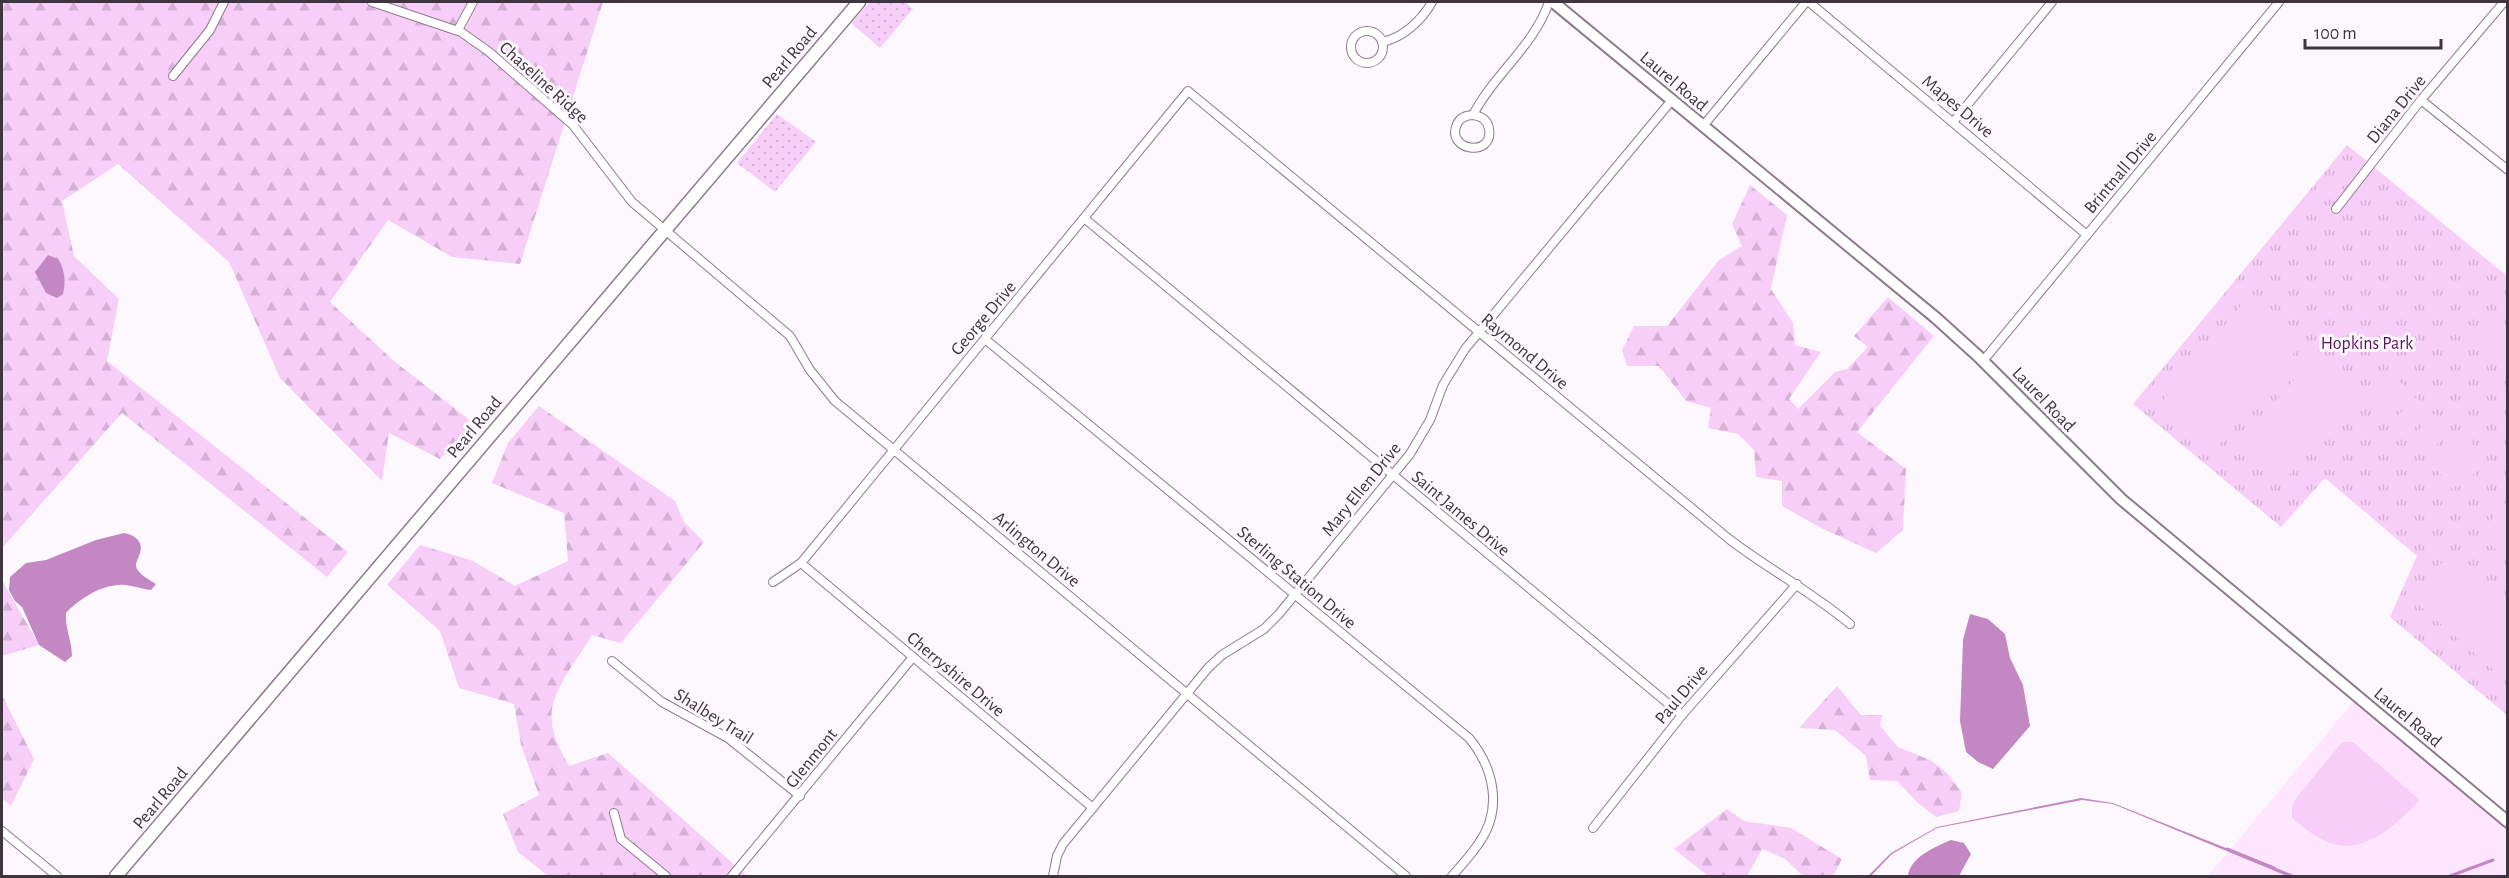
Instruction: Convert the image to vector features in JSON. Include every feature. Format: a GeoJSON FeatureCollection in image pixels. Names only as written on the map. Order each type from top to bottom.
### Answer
{"type":"FeatureCollection","features":[{"type":"Feature","properties":{"kind":"main road","name":"Pearl Road"},"geometry":{"type":"LineString","coordinates":[[116,876],[859,2]]}},
{"type":"Feature","properties":{"kind":"street"},"geometry":{"type":"LineString","coordinates":[[173,76],[210,30],[224,2]]}},
{"type":"Feature","properties":{"kind":"street","name":"Chaseline Ridge"},"geometry":{"type":"LineString","coordinates":[[372,2],[458,30],[488,51],[573,125],[622,192],[665,230]]}},
{"type":"Feature","properties":{"kind":"street"},"geometry":{"type":"LineString","coordinates":[[458,30],[473,2]]}},
{"type":"Feature","properties":{"kind":"street"},"geometry":{"type":"LineString","coordinates":[[1382,42],[1392,40],[1409,30],[1432,2]]}},
{"type":"Feature","properties":{"kind":"street"},"geometry":{"type":"LineString","coordinates":[[1473,115],[1483,118],[1489,128],[1488,139],[1475,149],[1460,143],[1455,133],[1456,127],[1462,118],[1473,115],[1481,99],[1528,41],[1551,2]]}},
{"type":"Feature","properties":{"kind":"street","name":"Laurel Road"},"geometry":{"type":"LineString","coordinates":[[1551,2],[1936,318],[1983,361],[2121,499],[2508,822]]}},
{"type":"Feature","properties":{"kind":"street"},"geometry":{"type":"LineString","coordinates":[[1702,126],[1808,2]]}},
{"type":"Feature","properties":{"kind":"street","name":"Mapes Drive"},"geometry":{"type":"LineString","coordinates":[[1808,2],[1954,121],[2087,235]]}},
{"type":"Feature","properties":{"kind":"street"},"geometry":{"type":"LineString","coordinates":[[1954,121],[2052,2]]}},
{"type":"Feature","properties":{"kind":"street","name":"Brintnall Drive"},"geometry":{"type":"LineString","coordinates":[[1983,361],[2279,2]]}},
{"type":"Feature","properties":{"kind":"street","name":"Diana Drive"},"geometry":{"type":"LineString","coordinates":[[2336,209],[2421,100],[2504,2]]}},
{"type":"Feature","properties":{"kind":"street"},"geometry":{"type":"LineString","coordinates":[[1366,32],[1376,34],[1382,42],[1381,56],[1369,63],[1356,59],[1352,50],[1353,40],[1366,32]]}},
{"type":"Feature","properties":{"kind":"street","name":"George Drive"},"geometry":{"type":"LineString","coordinates":[[773,582],[801,564],[1188,92]]}},
{"type":"Feature","properties":{"kind":"street","name":"Raymond Drive"},"geometry":{"type":"LineString","coordinates":[[1188,92],[1728,539],[1797,584],[1850,624]]}},
{"type":"Feature","properties":{"kind":"street","name":"Mary Ellen Drive"},"geometry":{"type":"LineString","coordinates":[[1053,876],[1057,856],[1063,844],[1186,693],[1222,655],[1263,628],[1295,595],[1392,475],[1421,438],[1453,366],[1671,100]]}},
{"type":"Feature","properties":{"kind":"street"},"geometry":{"type":"LineString","coordinates":[[2421,100],[2508,170]]}},
{"type":"Feature","properties":{"kind":"street","name":"Saint James Drive"},"geometry":{"type":"LineString","coordinates":[[1084,218],[1682,714]]}},
{"type":"Feature","properties":{"kind":"street","name":"Arlington Drive"},"geometry":{"type":"LineString","coordinates":[[665,230],[779,325],[799,350],[821,386],[835,400],[1406,876]]}},
{"type":"Feature","properties":{"kind":"street","name":"Sterling Station Drive"},"geometry":{"type":"LineString","coordinates":[[985,339],[1469,738],[1485,760],[1493,787],[1491,817],[1479,843],[1452,876]]}},
{"type":"Feature","properties":{"kind":"street","name":"Cherryshire Drive"},"geometry":{"type":"LineString","coordinates":[[801,564],[1093,808]]}},
{"type":"Feature","properties":{"kind":"street","name":"Paul Drive"},"geometry":{"type":"LineString","coordinates":[[1593,828],[1682,714],[1797,584]]}},
{"type":"Feature","properties":{"kind":"street","name":"Glenmont"},"geometry":{"type":"LineString","coordinates":[[732,876],[913,657]]}},
{"type":"Feature","properties":{"kind":"street","name":"Shalbey Trail"},"geometry":{"type":"LineString","coordinates":[[612,661],[662,702],[728,738],[800,796]]}},
{"type":"Feature","properties":{"kind":"street"},"geometry":{"type":"LineString","coordinates":[[614,813],[621,838],[666,876]]}},
{"type":"Feature","properties":{"kind":"street"},"geometry":{"type":"LineString","coordinates":[[2,831],[57,876]]}},
{"type":"Feature","properties":{"kind":"shaded area"},"geometry":{"type":"Polygon","coordinates":[[[48,255],[58,259],[65,280],[63,294],[57,298],[46,293],[35,272],[48,255]]]}},
{"type":"Feature","properties":{"kind":"shaded area"},"geometry":{"type":"Polygon","coordinates":[[[124,533],[138,540],[140,544],[141,551],[136,564],[138,571],[156,584],[151,590],[123,585],[111,586],[90,594],[71,608],[66,613],[66,619],[72,656],[65,662],[39,645],[22,607],[15,601],[9,590],[10,577],[26,563],[46,560],[96,540],[124,533]]]}},
{"type":"Feature","properties":{"kind":"shaded area"},"geometry":{"type":"Polygon","coordinates":[[[1970,614],[1988,619],[2005,634],[2010,658],[2023,685],[2030,726],[1993,769],[1978,762],[1966,752],[1960,721],[1963,640],[1970,614]]]}},
{"type":"Feature","properties":{"kind":"shaded area"},"geometry":{"type":"Polygon","coordinates":[[[2354,701],[2507,829],[2507,876],[2208,876],[2354,701]]]}},
{"type":"Feature","properties":{"kind":"shaded area"},"geometry":{"type":"Polygon","coordinates":[[[2081,798],[2113,803],[2296,876],[2287,876],[2113,804],[2082,800],[1937,828],[1892,854],[1871,876],[1868,876],[1891,853],[1937,827],[2081,798]]]}},
{"type":"Feature","properties":{"kind":"shaded area"},"geometry":{"type":"Polygon","coordinates":[[[1951,840],[1964,843],[1971,854],[1959,876],[1908,876],[1913,863],[1918,858],[1951,840]]]}},
{"type":"Feature","properties":{"kind":"green space"},"geometry":{"type":"Polygon","coordinates":[[[2,2],[603,2],[520,264],[452,257],[388,220],[330,302],[395,362],[475,424],[440,459],[389,433],[382,481],[280,378],[229,262],[118,164],[62,201],[74,256],[119,299],[107,361],[348,552],[327,577],[122,413],[2,548],[2,2]]]}},
{"type":"Feature","properties":{"kind":"green space"},"geometry":{"type":"Polygon","coordinates":[[[870,2],[905,2],[913,9],[880,48],[851,23],[870,2]]]}},
{"type":"Feature","properties":{"kind":"green space"},"geometry":{"type":"Polygon","coordinates":[[[777,114],[816,142],[775,192],[737,163],[777,114]]]}},
{"type":"Feature","properties":{"kind":"green space","name":"Hopkins Park"},"geometry":{"type":"Polygon","coordinates":[[[2347,145],[2507,276],[2507,715],[2390,617],[2417,556],[2325,478],[2281,527],[2133,404],[2347,145]]]}},
{"type":"Feature","properties":{"kind":"green space"},"geometry":{"type":"Polygon","coordinates":[[[1750,185],[1787,215],[1771,289],[1793,323],[1795,345],[1821,352],[1789,399],[1798,409],[1835,372],[1847,369],[1868,347],[1854,336],[1888,297],[1934,336],[1857,432],[1906,469],[1903,530],[1876,553],[1821,528],[1782,506],[1782,481],[1756,477],[1754,450],[1738,434],[1708,428],[1711,408],[1686,401],[1659,366],[1627,366],[1622,350],[1634,326],[1667,326],[1719,260],[1742,246],[1732,224],[1750,185]]]}},
{"type":"Feature","properties":{"kind":"green space"},"geometry":{"type":"Polygon","coordinates":[[[2251,293],[2306,338],[2216,449],[2161,403],[2251,293]]]}},
{"type":"Feature","properties":{"kind":"green space"},"geometry":{"type":"Polygon","coordinates":[[[2491,321],[2507,336],[2507,361],[2502,367],[2473,340],[2491,321]]]}},
{"type":"Feature","properties":{"kind":"green space"},"geometry":{"type":"Polygon","coordinates":[[[2319,350],[2363,387],[2288,476],[2244,439],[2319,350]]]}},
{"type":"Feature","properties":{"kind":"green space"},"geometry":{"type":"Polygon","coordinates":[[[2393,374],[2411,394],[2384,420],[2365,400],[2393,374]]]}},
{"type":"Feature","properties":{"kind":"green space"},"geometry":{"type":"Polygon","coordinates":[[[2415,397],[2431,411],[2406,437],[2391,423],[2415,397]]]}},
{"type":"Feature","properties":{"kind":"green space"},"geometry":{"type":"Polygon","coordinates":[[[539,406],[675,501],[684,522],[704,542],[621,643],[592,635],[563,680],[552,709],[552,724],[559,746],[569,766],[608,753],[747,876],[548,876],[518,852],[503,814],[539,795],[521,745],[514,704],[459,688],[440,631],[387,585],[420,545],[473,561],[515,586],[568,561],[564,513],[492,483],[508,443],[539,406]]]}},
{"type":"Feature","properties":{"kind":"green space"},"geometry":{"type":"Polygon","coordinates":[[[2434,414],[2451,430],[2426,456],[2409,440],[2434,414]]]}},
{"type":"Feature","properties":{"kind":"green space"},"geometry":{"type":"Polygon","coordinates":[[[2465,435],[2488,464],[2452,489],[2429,460],[2465,435]]]}},
{"type":"Feature","properties":{"kind":"green space"},"geometry":{"type":"Polygon","coordinates":[[[2507,502],[2507,560],[2479,534],[2507,502]]]}},
{"type":"Feature","properties":{"kind":"green space"},"geometry":{"type":"Polygon","coordinates":[[[2445,559],[2507,613],[2507,671],[2502,677],[2411,598],[2445,559]]]}},
{"type":"Feature","properties":{"kind":"green space"},"geometry":{"type":"Polygon","coordinates":[[[2,580],[39,645],[2,656],[2,580]]]}},
{"type":"Feature","properties":{"kind":"green space"},"geometry":{"type":"Polygon","coordinates":[[[1837,686],[1861,715],[1882,715],[1880,726],[1898,747],[1930,760],[1947,773],[1962,793],[1959,811],[1936,817],[1919,804],[1897,781],[1870,780],[1866,756],[1835,730],[1799,728],[1837,686]]]}},
{"type":"Feature","properties":{"kind":"green space"},"geometry":{"type":"Polygon","coordinates":[[[2,695],[34,759],[11,806],[2,798],[2,695]]]}},
{"type":"Feature","properties":{"kind":"green space"},"geometry":{"type":"Polygon","coordinates":[[[2342,742],[2353,742],[2420,800],[2390,828],[2366,842],[2353,845],[2327,842],[2292,818],[2292,807],[2297,797],[2342,742]]]}},
{"type":"Feature","properties":{"kind":"green space"},"geometry":{"type":"Polygon","coordinates":[[[1727,809],[1744,821],[1791,828],[1842,859],[1833,876],[1803,876],[1785,859],[1762,849],[1747,876],[1708,876],[1674,849],[1727,809]]]}},
{"type":"Feature","properties":{"kind":"waterway"},"geometry":{"type":"LineString","coordinates":[[2227,849],[2274,868]]}},
{"type":"Feature","properties":{"kind":"waterway"},"geometry":{"type":"LineString","coordinates":[[2450,876],[2493,860]]}}]}
